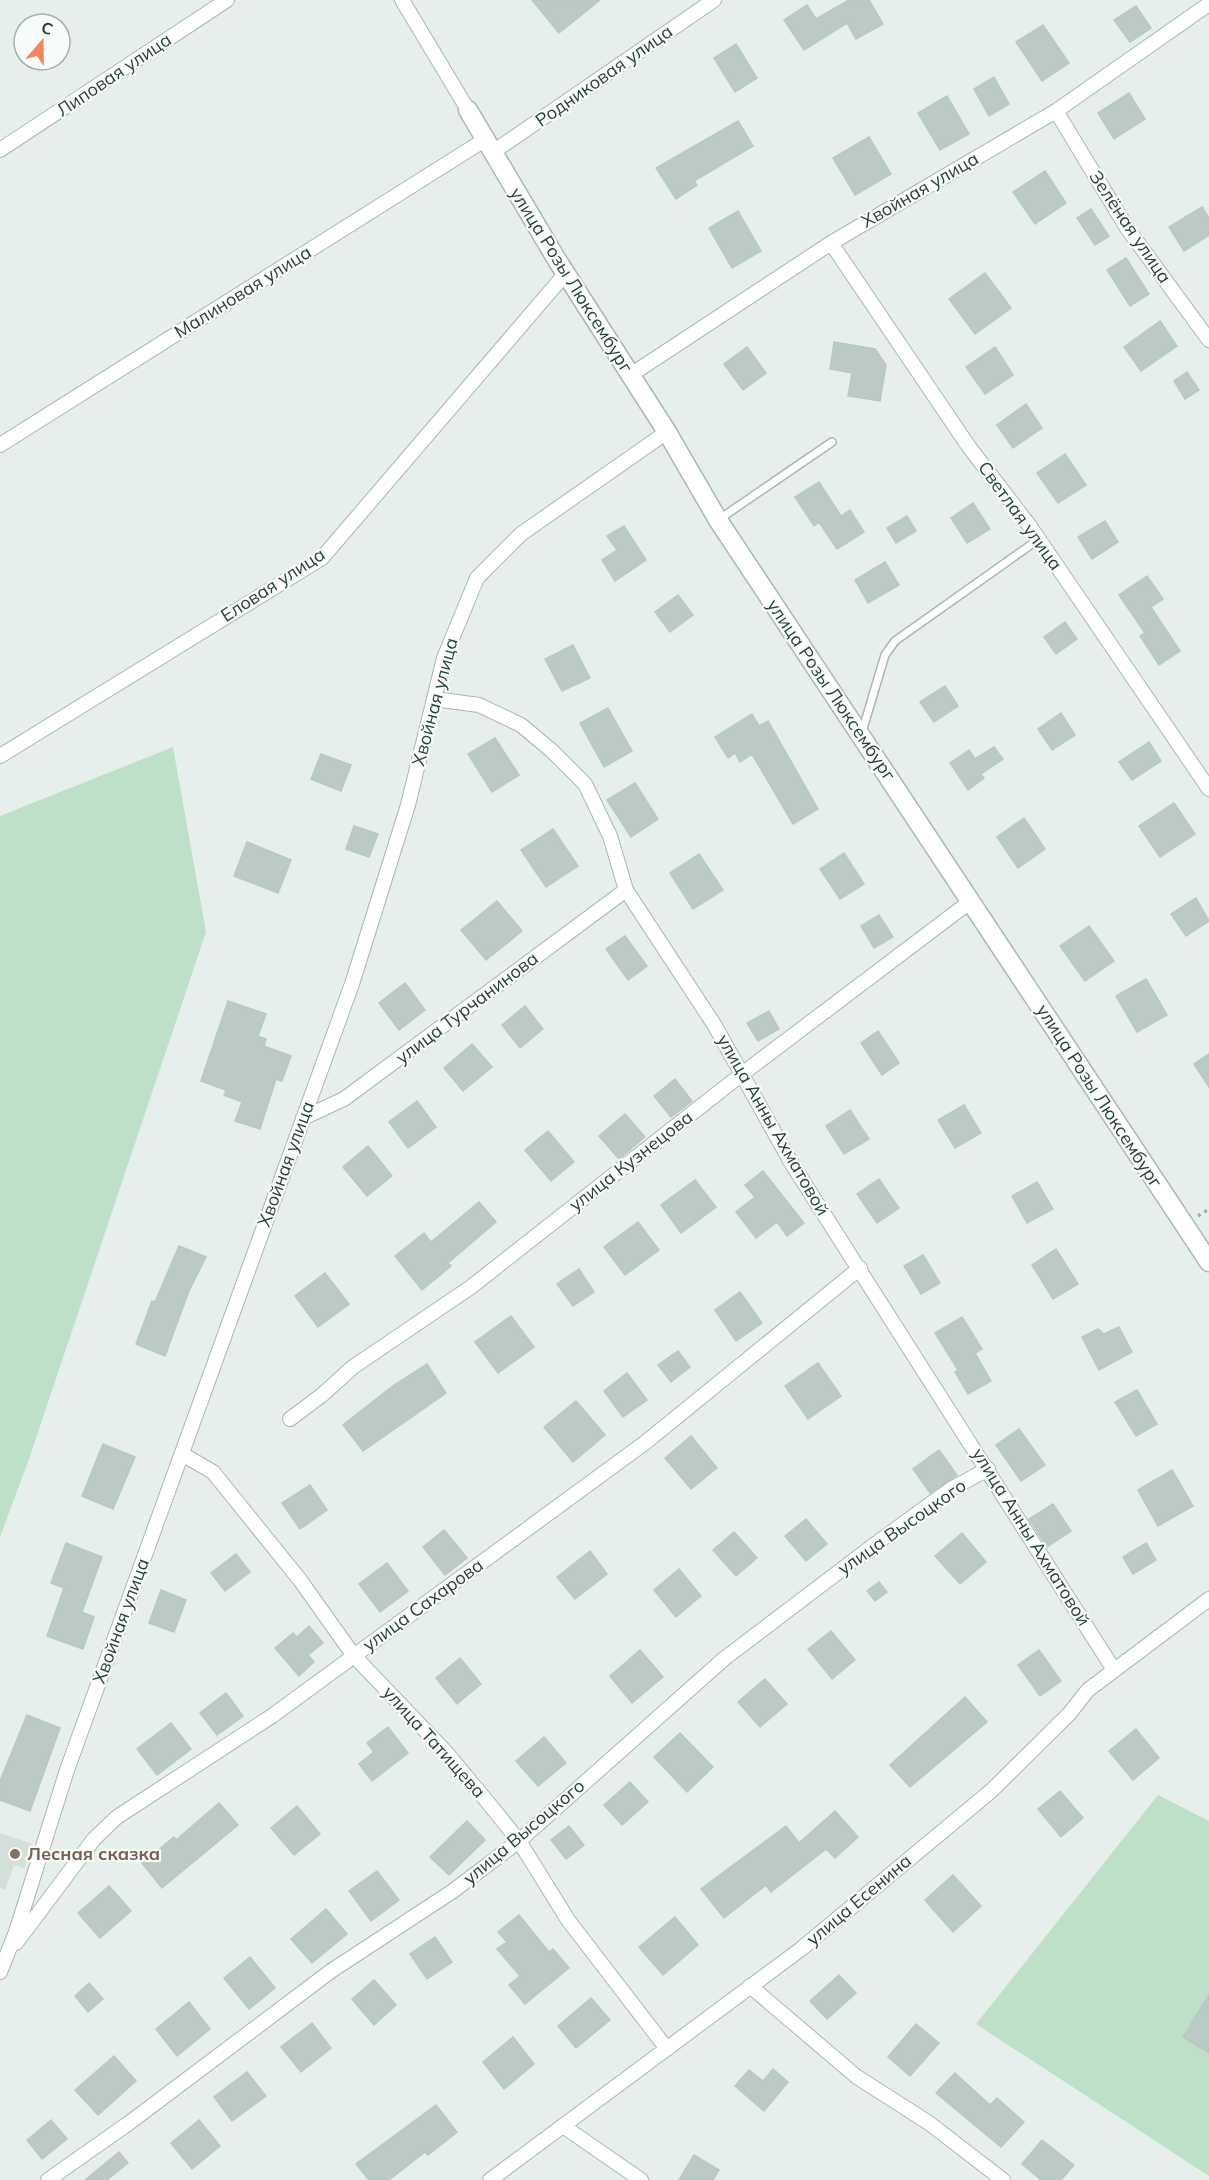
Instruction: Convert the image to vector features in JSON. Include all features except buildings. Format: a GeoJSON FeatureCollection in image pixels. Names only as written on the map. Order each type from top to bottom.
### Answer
{"type":"FeatureCollection","features":[{"type":"Feature","properties":{"kind":"street","name":"Липовая улица"},"geometry":{"type":"LineString","coordinates":[[0,150],[227,0]]}},
{"type":"Feature","properties":{"kind":"street"},"geometry":{"type":"LineString","coordinates":[[402,0],[468,110]]}},
{"type":"Feature","properties":{"kind":"street","name":"Родниковая улица"},"geometry":{"type":"LineString","coordinates":[[490,146],[714,0]]}},
{"type":"Feature","properties":{"kind":"street","name":"Хвойная улица"},"geometry":{"type":"LineString","coordinates":[[629,375],[831,243],[1056,111],[1209,4]]}},
{"type":"Feature","properties":{"kind":"street","name":"улица Розы Люксембург"},"geometry":{"type":"LineString","coordinates":[[468,110],[629,375],[667,432],[718,520],[1209,1262]]}},
{"type":"Feature","properties":{"kind":"street","name":"Зелёная улица"},"geometry":{"type":"LineString","coordinates":[[1056,111],[1127,228],[1209,340]]}},
{"type":"Feature","properties":{"kind":"street","name":"Малиновая улица"},"geometry":{"type":"LineString","coordinates":[[0,445],[490,146]]}},
{"type":"Feature","properties":{"kind":"street","name":"Светлая улица"},"geometry":{"type":"LineString","coordinates":[[831,243],[969,447],[1039,539],[1209,789]]}},
{"type":"Feature","properties":{"kind":"street","name":"Еловая улица"},"geometry":{"type":"LineString","coordinates":[[0,756],[322,558],[566,273]]}},
{"type":"Feature","properties":{"kind":"street","name":"Хвойная улица"},"geometry":{"type":"LineString","coordinates":[[0,1972],[67,1770],[352,984],[408,805],[444,658],[477,578],[521,534],[667,432]]}},
{"type":"Feature","properties":{"kind":"street","name":"улица Анны Ахматовой"},"geometry":{"type":"LineString","coordinates":[[434,699],[479,705],[520,725],[552,751],[585,784],[610,836],[626,890],[715,1026],[792,1164],[988,1468],[1114,1670]]}},
{"type":"Feature","properties":{"kind":"street","name":"улица Турчанинова"},"geometry":{"type":"LineString","coordinates":[[303,1118],[344,1099],[626,890]]}},
{"type":"Feature","properties":{"kind":"street","name":"улица Кузнецова"},"geometry":{"type":"LineString","coordinates":[[290,1419],[322,1395],[353,1367],[471,1287],[742,1074],[971,901]]}},
{"type":"Feature","properties":{"kind":"street","name":"улица Сахарова"},"geometry":{"type":"LineString","coordinates":[[6,1958],[94,1839],[117,1817],[272,1716],[646,1442],[860,1268]]}},
{"type":"Feature","properties":{"kind":"street","name":"улица Татищева"},"geometry":{"type":"LineString","coordinates":[[182,1454],[213,1472],[300,1580],[354,1656],[445,1751],[519,1841],[568,1920],[667,2049]]}},
{"type":"Feature","properties":{"kind":"street","name":"улица Высоцкого"},"geometry":{"type":"LineString","coordinates":[[48,2180],[129,2123],[331,1971],[453,1891],[519,1841],[725,1658],[883,1538],[951,1489],[988,1468]]}},
{"type":"Feature","properties":{"kind":"street","name":"улица Есенина"},"geometry":{"type":"LineString","coordinates":[[490,2180],[801,1949],[991,1791],[1068,1714],[1088,1690],[1209,1599]]}},
{"type":"Feature","properties":{"kind":"street"},"geometry":{"type":"LineString","coordinates":[[750,1986],[857,2078],[929,2123],[1003,2180]]}},
{"type":"Feature","properties":{"kind":"street"},"geometry":{"type":"LineString","coordinates":[[563,2126],[641,2180]]}},
{"type":"Feature","properties":{"kind":"lane"},"geometry":{"type":"LineString","coordinates":[[718,520],[832,442]]}},
{"type":"Feature","properties":{"kind":"lane"},"geometry":{"type":"LineString","coordinates":[[861,735],[885,655],[895,641],[1039,539]]}},
{"type":"Feature","properties":{"kind":"shaded area","name":"Лесная сказка"},"geometry":{"type":"Polygon","coordinates":[[[0,1833],[33,1844],[24,1868],[14,1865],[5,1890],[0,1888],[0,1833]]]}},
{"type":"Feature","properties":{"kind":"green space"},"geometry":{"type":"Polygon","coordinates":[[[173,747],[206,932],[29,1459],[0,1537],[0,816],[173,747]]]}},
{"type":"Feature","properties":{"kind":"green space"},"geometry":{"type":"Polygon","coordinates":[[[1158,1795],[1209,1821],[1209,2176],[976,2024],[1158,1795]]]}},
{"type":"Feature","properties":{"kind":"place","name":"Лесная сказка"},"geometry":{"type":"Point","coordinates":[15,1854]}}]}
